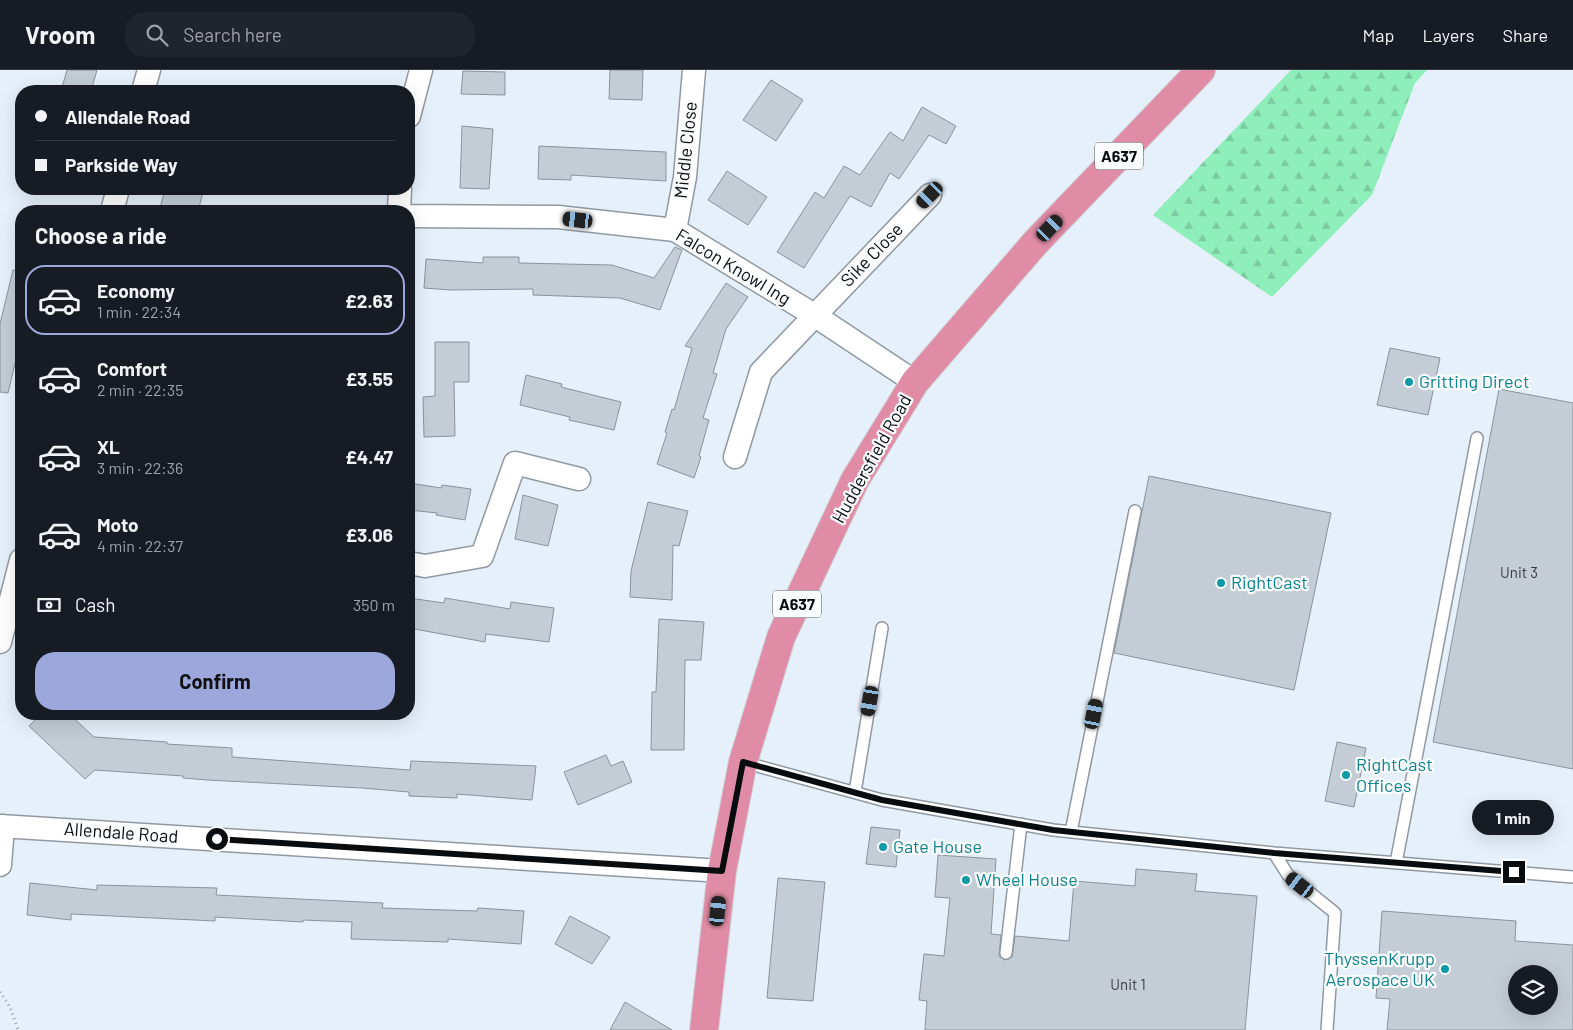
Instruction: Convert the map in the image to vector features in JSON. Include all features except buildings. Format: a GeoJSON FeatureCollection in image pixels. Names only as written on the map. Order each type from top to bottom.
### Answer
{"type":"FeatureCollection","features":[{"type":"Feature","properties":{"kind":"highway","name":"Huddersfield Road"},"geometry":{"type":"LineString","coordinates":[[704,1030],[722,871],[743,762],[781,637],[855,480],[915,382],[1036,242],[1201,70]]}},
{"type":"Feature","properties":{"kind":"street"},"geometry":{"type":"LineString","coordinates":[[144,85],[148,70]]}},
{"type":"Feature","properties":{"kind":"street"},"geometry":{"type":"LineString","coordinates":[[415,93],[421,70]]}},
{"type":"Feature","properties":{"kind":"street","name":"Middle Close"},"geometry":{"type":"LineString","coordinates":[[675,230],[685,177],[694,70]]}},
{"type":"Feature","properties":{"kind":"street","name":"Sike Close"},"geometry":{"type":"LineString","coordinates":[[735,457],[761,372],[930,195]]}},
{"type":"Feature","properties":{"kind":"street","name":"Falcon Knowl Ing"},"geometry":{"type":"LineString","coordinates":[[415,216],[558,218],[675,230],[814,315],[915,382]]}},
{"type":"Feature","properties":{"kind":"street"},"geometry":{"type":"LineString","coordinates":[[415,564],[425,566],[482,556],[515,464],[579,479]]}},
{"type":"Feature","properties":{"kind":"street"},"geometry":{"type":"LineString","coordinates":[[0,642],[15,583]]}},
{"type":"Feature","properties":{"kind":"street"},"geometry":{"type":"LineString","coordinates":[[0,865],[2,826]]}},
{"type":"Feature","properties":{"kind":"street","name":"Allendale Road"},"geometry":{"type":"LineString","coordinates":[[2,826],[722,871]]}},
{"type":"Feature","properties":{"kind":"lane"},"geometry":{"type":"LineString","coordinates":[[1396,863],[1477,438]]}},
{"type":"Feature","properties":{"kind":"lane"},"geometry":{"type":"LineString","coordinates":[[1071,832],[1135,511]]}},
{"type":"Feature","properties":{"kind":"lane"},"geometry":{"type":"LineString","coordinates":[[855,792],[882,628]]}},
{"type":"Feature","properties":{"kind":"lane"},"geometry":{"type":"LineString","coordinates":[[743,762],[882,800],[1071,832],[1274,853],[1573,877]]}},
{"type":"Feature","properties":{"kind":"lane"},"geometry":{"type":"LineString","coordinates":[[1006,953],[1021,824]]}},
{"type":"Feature","properties":{"kind":"lane"},"geometry":{"type":"LineString","coordinates":[[1274,853],[1288,876],[1335,913],[1327,1030]]}},
{"type":"Feature","properties":{"kind":"path"},"geometry":{"type":"LineString","coordinates":[[0,992],[10,1008],[18,1030]]}},
{"type":"Feature","properties":{"kind":"green space"},"geometry":{"type":"Polygon","coordinates":[[[1291,70],[1427,70],[1415,83],[1372,195],[1272,297],[1153,215],[1291,70]]]}},
{"type":"Feature","properties":{"kind":"place","name":"Gritting Direct"},"geometry":{"type":"Point","coordinates":[1409,382]}},
{"type":"Feature","properties":{"kind":"place","name":"RightCast"},"geometry":{"type":"Point","coordinates":[1221,583]}},
{"type":"Feature","properties":{"kind":"place","name":"RightCast Offices"},"geometry":{"type":"Point","coordinates":[1346,775]}},
{"type":"Feature","properties":{"kind":"place","name":"Gate House"},"geometry":{"type":"Point","coordinates":[883,847]}},
{"type":"Feature","properties":{"kind":"place","name":"Wheel House"},"geometry":{"type":"Point","coordinates":[966,880]}},
{"type":"Feature","properties":{"kind":"place","name":"ThyssenKrupp Aerospace UK"},"geometry":{"type":"Point","coordinates":[1445,969]}},
{"type":"Feature","properties":{"kind":"route"},"geometry":{"type":"LineString","coordinates":[[217,839],[722,871],[743,762],[882,800],[1053,830],[1274,853],[1514,872]]}}]}
